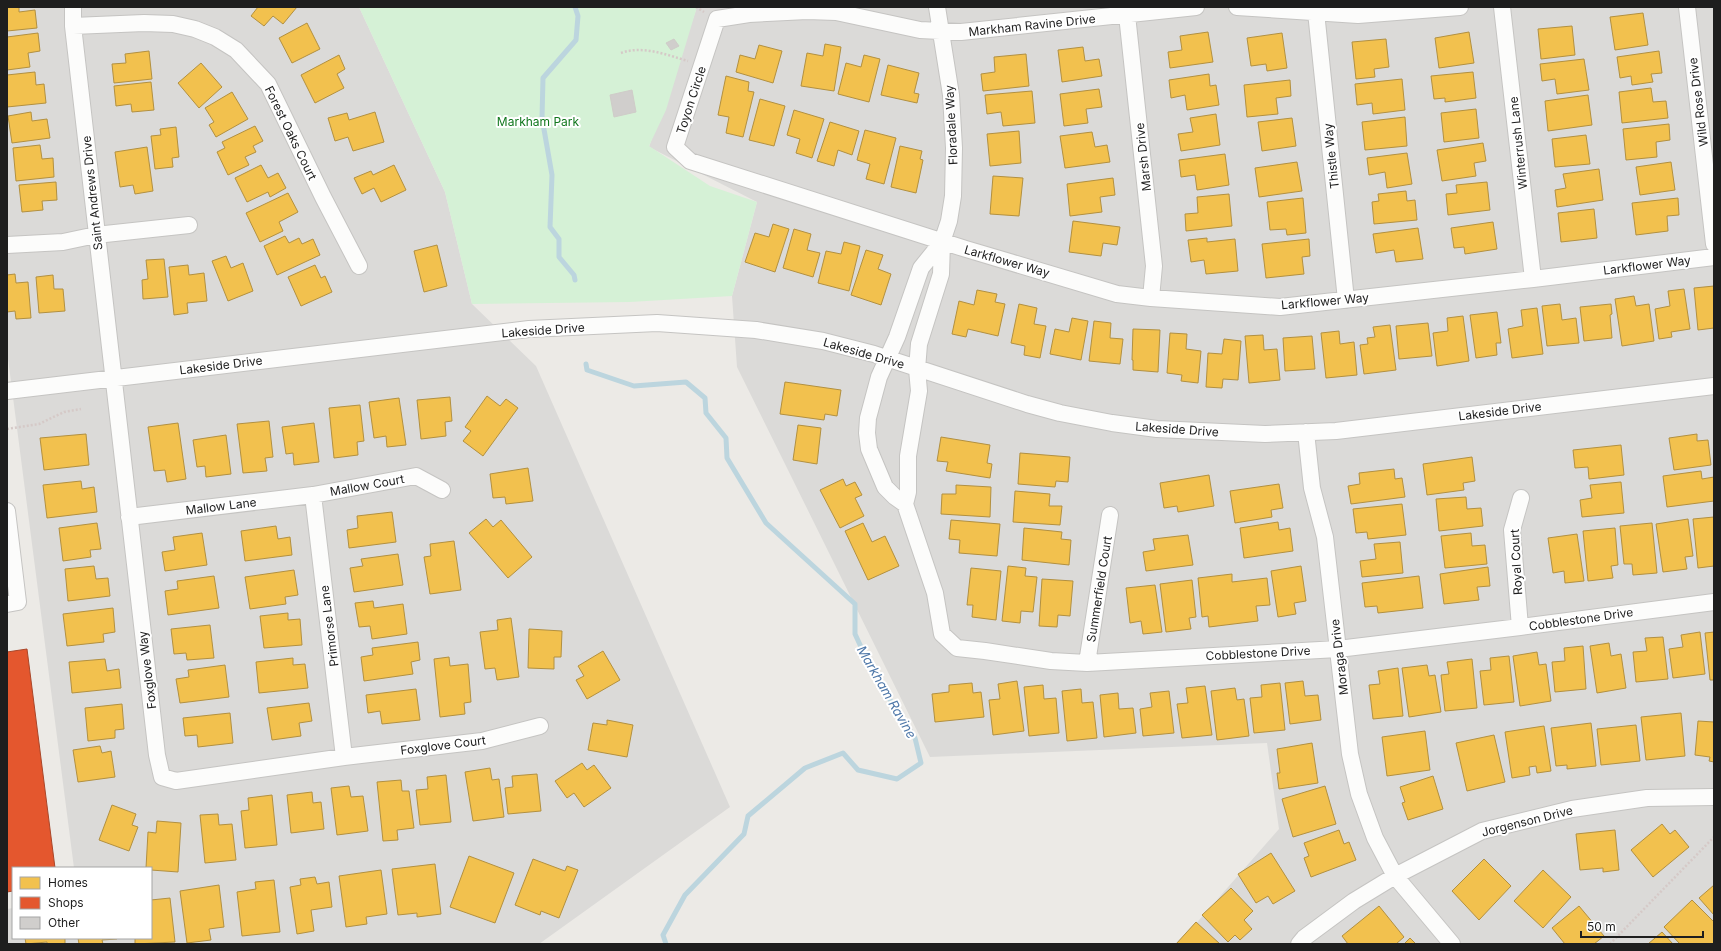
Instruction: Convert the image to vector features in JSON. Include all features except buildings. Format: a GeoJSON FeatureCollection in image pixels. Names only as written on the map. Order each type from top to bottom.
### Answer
{"type":"FeatureCollection","features":[{"type":"Feature","properties":{"kind":"street","name":"Saint Andrews Drive"},"geometry":{"type":"LineString","coordinates":[[73,7],[73,26],[113,378]]}},
{"type":"Feature","properties":{"kind":"street","name":"Floradale Way"},"geometry":{"type":"LineString","coordinates":[[917,369],[919,344],[941,274],[942,242],[949,221],[953,196],[954,148],[951,95],[937,7]]}},
{"type":"Feature","properties":{"kind":"street","name":"Markham Ravine Drive"},"geometry":{"type":"LineString","coordinates":[[940,31],[960,32],[1196,7]]}},
{"type":"Feature","properties":{"kind":"street"},"geometry":{"type":"LineString","coordinates":[[1237,7],[1358,14],[1460,7]]}},
{"type":"Feature","properties":{"kind":"street","name":"Winterrush Lane"},"geometry":{"type":"LineString","coordinates":[[1502,7],[1533,279]]}},
{"type":"Feature","properties":{"kind":"street","name":"Wild Rose Drive"},"geometry":{"type":"LineString","coordinates":[[1687,7],[1714,244]]}},
{"type":"Feature","properties":{"kind":"street","name":"Toyon Circle"},"geometry":{"type":"LineString","coordinates":[[940,31],[920,30],[836,12],[807,11],[749,14],[717,19],[676,147],[690,161],[942,242]]}},
{"type":"Feature","properties":{"kind":"street","name":"Thistle Way"},"geometry":{"type":"LineString","coordinates":[[1316,12],[1346,300]]}},
{"type":"Feature","properties":{"kind":"street","name":"Marsh Drive"},"geometry":{"type":"LineString","coordinates":[[1127,15],[1154,266],[1151,298]]}},
{"type":"Feature","properties":{"kind":"street","name":"Forest Oaks Court"},"geometry":{"type":"LineString","coordinates":[[73,26],[144,23],[173,24],[195,29],[215,37],[236,50],[268,84],[323,197],[359,266]]}},
{"type":"Feature","properties":{"kind":"street"},"geometry":{"type":"LineString","coordinates":[[7,246],[62,242],[96,235],[189,225]]}},
{"type":"Feature","properties":{"kind":"street","name":"Floradale Way"},"geometry":{"type":"LineString","coordinates":[[888,359],[921,268],[942,242]]}},
{"type":"Feature","properties":{"kind":"street","name":"Larkflower Way"},"geometry":{"type":"LineString","coordinates":[[942,242],[1117,294],[1151,298],[1280,306],[1533,279],[1714,257]]}},
{"type":"Feature","properties":{"kind":"street","name":"Lakeside Drive"},"geometry":{"type":"LineString","coordinates":[[7,391],[529,329],[657,323],[756,330],[799,337],[870,353],[1027,404],[1060,413],[1112,423],[1157,429],[1219,433],[1344,430],[1714,386]]}},
{"type":"Feature","properties":{"kind":"street"},"geometry":{"type":"LineString","coordinates":[[888,359],[879,377],[868,418],[867,433],[869,449],[885,487],[905,504]]}},
{"type":"Feature","properties":{"kind":"street","name":"Cobblestone Drive"},"geometry":{"type":"LineString","coordinates":[[917,369],[919,391],[910,443],[908,492],[905,504],[935,594],[942,634],[957,648],[1051,661],[1087,663],[1338,649],[1520,628],[1714,602]]}},
{"type":"Feature","properties":{"kind":"street","name":"Foxglove Way"},"geometry":{"type":"LineString","coordinates":[[113,378],[157,756],[162,778],[176,781],[344,757]]}},
{"type":"Feature","properties":{"kind":"street","name":"Moraga Drive"},"geometry":{"type":"LineString","coordinates":[[1306,432],[1312,488],[1326,537],[1350,754],[1359,794],[1375,838],[1395,876],[1452,944]]}},
{"type":"Feature","properties":{"kind":"street","name":"Mallow Court"},"geometry":{"type":"LineString","coordinates":[[313,495],[416,476],[442,490]]}},
{"type":"Feature","properties":{"kind":"street","name":"Mallow Lane"},"geometry":{"type":"LineString","coordinates":[[129,517],[313,495]]}},
{"type":"Feature","properties":{"kind":"street","name":"Primorse Lane"},"geometry":{"type":"LineString","coordinates":[[313,495],[344,757]]}},
{"type":"Feature","properties":{"kind":"street","name":"Royal Court"},"geometry":{"type":"LineString","coordinates":[[1520,628],[1512,530],[1521,498]]}},
{"type":"Feature","properties":{"kind":"street"},"geometry":{"type":"LineString","coordinates":[[7,511],[18,602],[7,604]]}},
{"type":"Feature","properties":{"kind":"street","name":"Summerfield Court"},"geometry":{"type":"LineString","coordinates":[[1087,663],[1110,515]]}},
{"type":"Feature","properties":{"kind":"street","name":"Foxglove Court"},"geometry":{"type":"LineString","coordinates":[[344,757],[482,741],[540,726]]}},
{"type":"Feature","properties":{"kind":"street","name":"Jorgenson Drive"},"geometry":{"type":"LineString","coordinates":[[1299,944],[1304,938],[1354,901],[1395,876],[1482,831],[1572,808],[1647,798],[1714,797]]}},
{"type":"Feature","properties":{"kind":"path"},"geometry":{"type":"LineString","coordinates":[[621,53],[630,50],[656,51],[702,65]]}},
{"type":"Feature","properties":{"kind":"path"},"geometry":{"type":"LineString","coordinates":[[7,429],[38,424],[64,412],[81,409]]}},
{"type":"Feature","properties":{"kind":"path"},"geometry":{"type":"LineString","coordinates":[[1610,944],[1714,837]]}},
{"type":"Feature","properties":{"kind":"shaded area"},"geometry":{"type":"Polygon","coordinates":[[[7,7],[359,7],[445,192],[472,304],[536,366],[730,807],[539,944],[7,944],[7,909],[12,908],[12,939],[152,939],[152,867],[74,867],[7,351],[7,7]]]}},
{"type":"Feature","properties":{"kind":"shaded area"},"geometry":{"type":"Polygon","coordinates":[[[697,7],[1714,7],[1714,944],[1178,944],[1279,829],[1267,743],[930,757],[737,367],[732,296],[757,202],[649,147],[697,7]]]}},
{"type":"Feature","properties":{"kind":"green space","name":"Markham Park"},"geometry":{"type":"Polygon","coordinates":[[[359,7],[697,7],[666,110],[649,146],[710,186],[757,202],[732,296],[630,302],[472,304],[445,192],[359,7]]]}},
{"type":"Feature","properties":{"kind":"waterway","name":"Markham Ravine"},"geometry":{"type":"LineString","coordinates":[[575,7],[578,16],[576,40],[543,78],[542,118],[552,175],[550,227],[559,239],[559,257],[574,275],[575,280]]}},
{"type":"Feature","properties":{"kind":"waterway","name":"Markham Ravine"},"geometry":{"type":"LineString","coordinates":[[586,364],[587,370],[634,386],[686,382],[705,398],[706,413],[726,438],[727,458],[766,523],[855,604],[855,634],[875,677],[915,738],[921,763],[897,779],[858,770],[843,753],[805,768],[748,816],[744,834],[685,895],[663,935],[666,944]]}}]}
